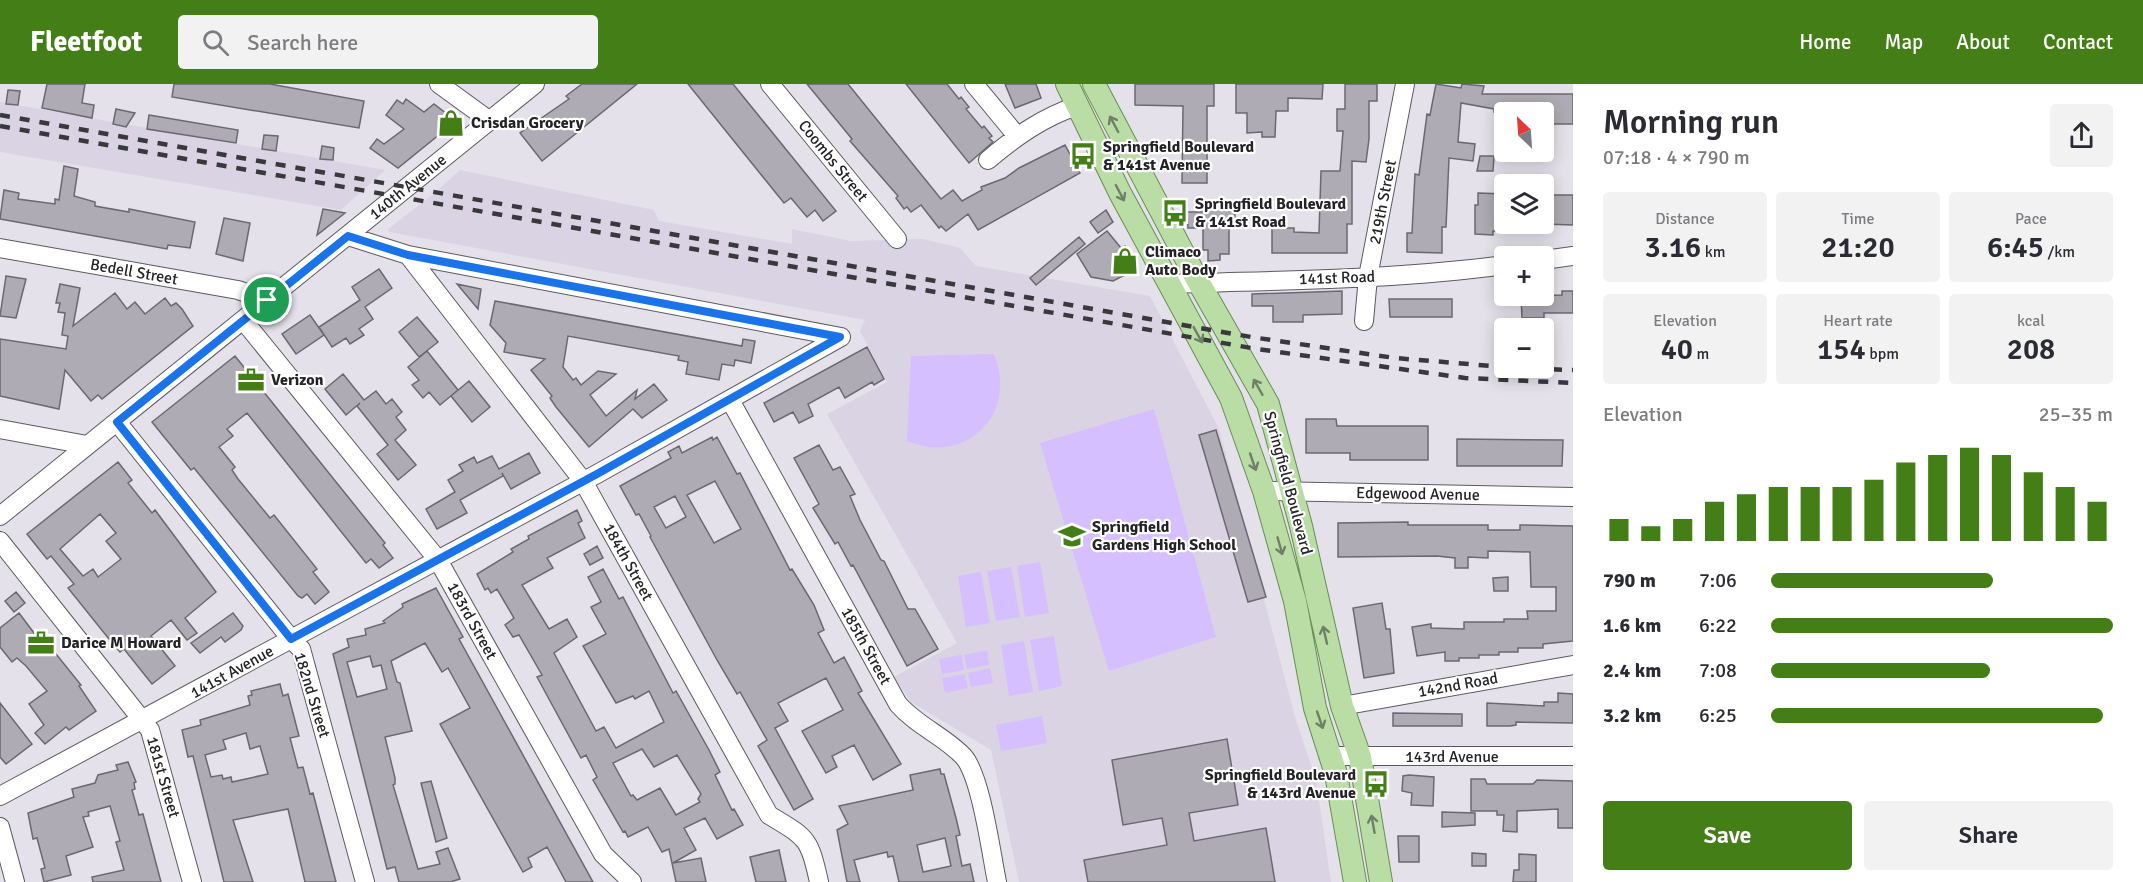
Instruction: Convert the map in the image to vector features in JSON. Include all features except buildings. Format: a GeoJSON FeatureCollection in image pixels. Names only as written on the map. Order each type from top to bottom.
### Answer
{"type":"FeatureCollection","features":[{"type":"Feature","properties":{"kind":"main road","name":"Springfield Boulevard"},"geometry":{"type":"LineString","coordinates":[[1067,84],[1231,398],[1264,491],[1295,601],[1315,708],[1332,756],[1355,882]]}},
{"type":"Feature","properties":{"kind":"main road","name":"Springfield Boulevard"},"geometry":{"type":"LineString","coordinates":[[1094,84],[1199,283],[1268,404],[1292,492],[1342,706],[1360,757],[1381,882]]}},
{"type":"Feature","properties":{"kind":"street"},"geometry":{"type":"LineString","coordinates":[[439,84],[490,121]]}},
{"type":"Feature","properties":{"kind":"street","name":"140th Avenue"},"geometry":{"type":"LineString","coordinates":[[0,516],[535,84]]}},
{"type":"Feature","properties":{"kind":"street","name":"Coombs Street"},"geometry":{"type":"LineString","coordinates":[[770,84],[897,239]]}},
{"type":"Feature","properties":{"kind":"street"},"geometry":{"type":"LineString","coordinates":[[974,84],[1017,136]]}},
{"type":"Feature","properties":{"kind":"street","name":"219th Street"},"geometry":{"type":"LineString","coordinates":[[1364,321],[1368,277],[1406,84]]}},
{"type":"Feature","properties":{"kind":"street"},"geometry":{"type":"LineString","coordinates":[[988,160],[1017,136],[1057,112],[1077,106]]}},
{"type":"Feature","properties":{"kind":"street"},"geometry":{"type":"LineString","coordinates":[[348,236],[408,255]]}},
{"type":"Feature","properties":{"kind":"street","name":"Bedell Street"},"geometry":{"type":"LineString","coordinates":[[0,248],[238,290],[267,300]]}},
{"type":"Feature","properties":{"kind":"street","name":"141st Avenue"},"geometry":{"type":"LineString","coordinates":[[0,796],[583,481],[840,337],[408,255]]}},
{"type":"Feature","properties":{"kind":"street","name":"184th Street"},"geometry":{"type":"LineString","coordinates":[[408,255],[583,481],[769,815],[797,831],[808,842],[819,882]]}},
{"type":"Feature","properties":{"kind":"street"},"geometry":{"type":"LineString","coordinates":[[1554,259],[1573,256]]}},
{"type":"Feature","properties":{"kind":"street","name":"141st Road"},"geometry":{"type":"LineString","coordinates":[[1170,284],[1368,277],[1494,266]]}},
{"type":"Feature","properties":{"kind":"street","name":"183rd Street"},"geometry":{"type":"LineString","coordinates":[[243,320],[438,560],[603,854],[632,882]]}},
{"type":"Feature","properties":{"kind":"street","name":"185th Street"},"geometry":{"type":"LineString","coordinates":[[730,400],[898,704],[910,718],[958,751],[974,771],[997,882]]}},
{"type":"Feature","properties":{"kind":"street","name":"182nd Street"},"geometry":{"type":"LineString","coordinates":[[117,422],[301,649],[365,882]]}},
{"type":"Feature","properties":{"kind":"street"},"geometry":{"type":"LineString","coordinates":[[0,429],[87,445]]}},
{"type":"Feature","properties":{"kind":"street","name":"Edgewood Avenue"},"geometry":{"type":"LineString","coordinates":[[1264,491],[1573,497]]}},
{"type":"Feature","properties":{"kind":"street","name":"181st Street"},"geometry":{"type":"LineString","coordinates":[[0,541],[150,730],[192,882]]}},
{"type":"Feature","properties":{"kind":"street","name":"142nd Road"},"geometry":{"type":"LineString","coordinates":[[1342,706],[1573,665]]}},
{"type":"Feature","properties":{"kind":"street","name":"143rd Avenue"},"geometry":{"type":"LineString","coordinates":[[1332,756],[1573,756]]}},
{"type":"Feature","properties":{"kind":"street"},"geometry":{"type":"LineString","coordinates":[[0,827],[15,882]]}},
{"type":"Feature","properties":{"kind":"shaded area"},"geometry":{"type":"Polygon","coordinates":[[[0,102],[385,170],[341,210],[0,152],[0,102]]]}},
{"type":"Feature","properties":{"kind":"shaded area","name":"Springfield Gardens High School"},"geometry":{"type":"Polygon","coordinates":[[[460,170],[654,210],[659,221],[792,244],[792,229],[851,241],[923,239],[960,248],[976,266],[1150,296],[1219,429],[1295,717],[1316,780],[1331,882],[1019,882],[991,750],[911,702],[894,677],[957,643],[827,414],[887,382],[860,331],[865,320],[389,232],[388,229],[436,192],[460,170]]]}},
{"type":"Feature","properties":{"kind":"shaded area"},"geometry":{"type":"Polygon","coordinates":[[[994,354],[1000,376],[999,396],[993,414],[982,429],[967,440],[949,446],[929,447],[907,441],[911,356],[994,354]]]}},
{"type":"Feature","properties":{"kind":"shaded area"},"geometry":{"type":"Polygon","coordinates":[[[1154,409],[1216,637],[1109,671],[1040,443],[1154,409]]]}},
{"type":"Feature","properties":{"kind":"shaded area"},"geometry":{"type":"Polygon","coordinates":[[[1040,562],[1049,613],[1025,617],[1017,566],[1040,562]]]}},
{"type":"Feature","properties":{"kind":"shaded area"},"geometry":{"type":"Polygon","coordinates":[[[1011,567],[1020,617],[996,621],[987,571],[1011,567]]]}},
{"type":"Feature","properties":{"kind":"shaded area"},"geometry":{"type":"Polygon","coordinates":[[[981,572],[990,623],[966,627],[958,576],[981,572]]]}},
{"type":"Feature","properties":{"kind":"shaded area"},"geometry":{"type":"Polygon","coordinates":[[[1054,636],[1062,686],[1039,691],[1030,640],[1054,636]]]}},
{"type":"Feature","properties":{"kind":"shaded area"},"geometry":{"type":"Polygon","coordinates":[[[1024,641],[1033,692],[1009,696],[1001,645],[1024,641]]]}},
{"type":"Feature","properties":{"kind":"shaded area"},"geometry":{"type":"Polygon","coordinates":[[[987,650],[989,665],[967,669],[964,655],[987,650]]]}},
{"type":"Feature","properties":{"kind":"shaded area"},"geometry":{"type":"Polygon","coordinates":[[[961,655],[964,670],[942,674],[939,659],[961,655]]]}},
{"type":"Feature","properties":{"kind":"shaded area"},"geometry":{"type":"Polygon","coordinates":[[[990,668],[993,683],[971,687],[968,673],[990,668]]]}},
{"type":"Feature","properties":{"kind":"shaded area"},"geometry":{"type":"Polygon","coordinates":[[[965,674],[968,688],[945,693],[942,678],[965,674]]]}},
{"type":"Feature","properties":{"kind":"shaded area"},"geometry":{"type":"Polygon","coordinates":[[[1042,716],[1047,743],[1001,751],[996,725],[1042,716]]]}},
{"type":"Feature","properties":{"kind":"railway"},"geometry":{"type":"LineString","coordinates":[[0,115],[1251,337],[1395,358],[1494,366]]}},
{"type":"Feature","properties":{"kind":"railway"},"geometry":{"type":"LineString","coordinates":[[0,126],[1257,349],[1465,378],[1573,383]]}},
{"type":"Feature","properties":{"kind":"railway"},"geometry":{"type":"LineString","coordinates":[[1554,369],[1573,370]]}},
{"type":"Feature","properties":{"kind":"place","name":"Crisdan Grocery"},"geometry":{"type":"Point","coordinates":[451,123]}},
{"type":"Feature","properties":{"kind":"place","name":"Springfield Boulevard & 141st Avenue"},"geometry":{"type":"Point","coordinates":[1083,156]}},
{"type":"Feature","properties":{"kind":"place","name":"Springfield Boulevard & 141st Road"},"geometry":{"type":"Point","coordinates":[1175,213]}},
{"type":"Feature","properties":{"kind":"place","name":"Climaco Auto Body"},"geometry":{"type":"Point","coordinates":[1125,261]}},
{"type":"Feature","properties":{"kind":"place","name":"Verizon"},"geometry":{"type":"Point","coordinates":[251,380]}},
{"type":"Feature","properties":{"kind":"place","name":"Springfield Gardens High School"},"geometry":{"type":"Point","coordinates":[1072,536]}},
{"type":"Feature","properties":{"kind":"place","name":"Darice M Howard"},"geometry":{"type":"Point","coordinates":[41,643]}},
{"type":"Feature","properties":{"kind":"place","name":"Springfield Boulevard & 143rd Avenue"},"geometry":{"type":"Point","coordinates":[1376,784]}},
{"type":"Feature","properties":{"kind":"route"},"geometry":{"type":"LineString","coordinates":[[348,236],[408,255],[840,337],[597,474],[291,639],[117,422],[267,300],[348,236]]}}]}
